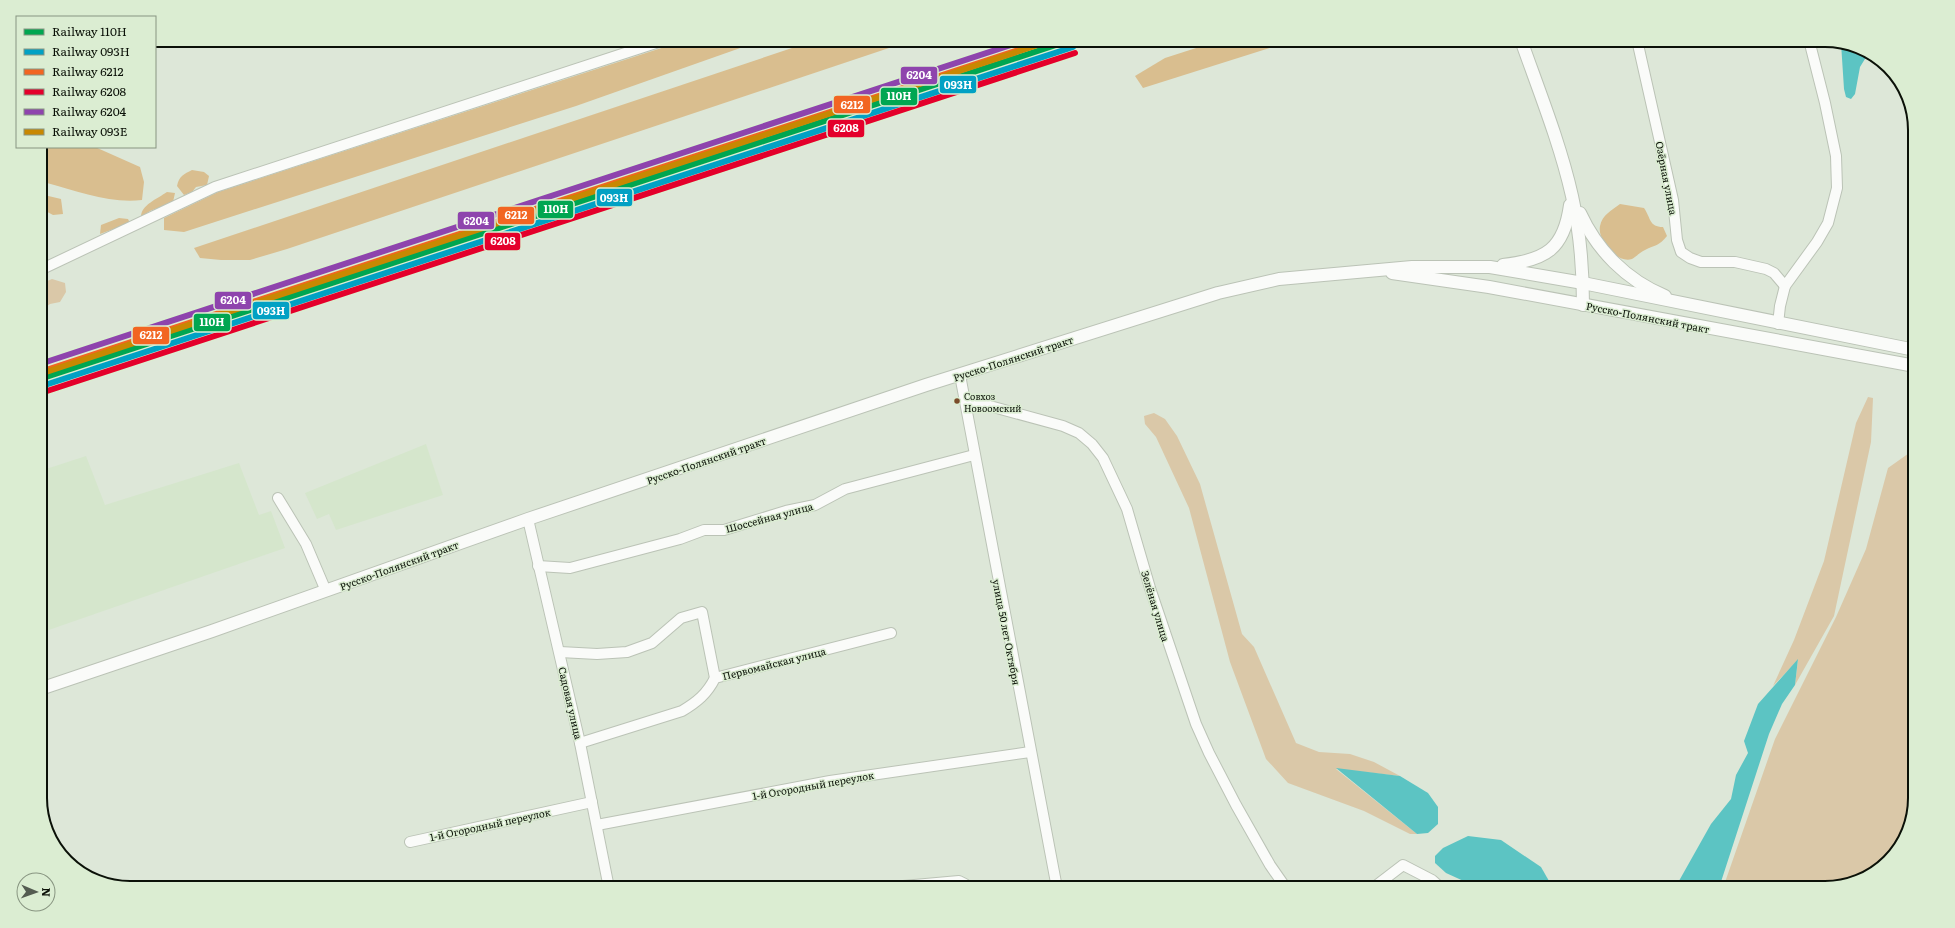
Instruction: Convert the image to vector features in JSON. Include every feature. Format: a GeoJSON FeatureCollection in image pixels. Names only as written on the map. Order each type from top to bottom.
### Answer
{"type":"FeatureCollection","features":[{"type":"Feature","properties":{"kind":"main road"},"geometry":{"type":"LineString","coordinates":[[1523,47],[1562,160],[1572,196],[1579,232],[1583,283],[1583,305]]}},
{"type":"Feature","properties":{"kind":"main road"},"geometry":{"type":"LineString","coordinates":[[1490,267],[1524,263],[1540,258],[1550,251],[1561,238],[1567,224],[1572,196]]}},
{"type":"Feature","properties":{"kind":"main road"},"geometry":{"type":"LineString","coordinates":[[1572,196],[1586,227],[1603,252],[1615,264],[1643,286],[1695,307]]}},
{"type":"Feature","properties":{"kind":"main road","name":"Русско-Полянский тракт"},"geometry":{"type":"LineString","coordinates":[[47,687],[326,591],[528,519],[960,375],[1157,312],[1248,285],[1302,276],[1412,267],[1490,267],[1583,283],[1778,324],[1908,349]]}},
{"type":"Feature","properties":{"kind":"main road","name":"Русско-Полянский тракт"},"geometry":{"type":"LineString","coordinates":[[1381,270],[1410,276],[1489,287],[1908,365]]}},
{"type":"Feature","properties":{"kind":"street"},"geometry":{"type":"LineString","coordinates":[[47,267],[215,187],[644,47]]}},
{"type":"Feature","properties":{"kind":"street","name":"Озёрная улица"},"geometry":{"type":"LineString","coordinates":[[1639,47],[1673,200],[1677,240],[1681,252],[1690,258],[1701,262],[1735,262],[1766,269],[1774,273],[1785,286]]}},
{"type":"Feature","properties":{"kind":"street"},"geometry":{"type":"LineString","coordinates":[[1778,324],[1780,306],[1785,286],[1817,242],[1832,212],[1837,188],[1836,156],[1826,103],[1811,47]]}},
{"type":"Feature","properties":{"kind":"street","name":"улица 50 лет Октября"},"geometry":{"type":"LineString","coordinates":[[960,375],[1030,752],[1056,881]]}},
{"type":"Feature","properties":{"kind":"street","name":"Зелёная улица"},"geometry":{"type":"LineString","coordinates":[[964,399],[1063,426],[1079,433],[1092,444],[1103,458],[1127,509],[1150,588],[1196,724],[1209,754],[1236,805],[1270,865],[1281,881]]}},
{"type":"Feature","properties":{"kind":"street","name":"Шоссейная улица"},"geometry":{"type":"LineString","coordinates":[[538,566],[570,568],[680,539],[698,531],[724,530],[786,511],[815,504],[845,489],[974,455]]}},
{"type":"Feature","properties":{"kind":"street"},"geometry":{"type":"LineString","coordinates":[[278,498],[306,544],[326,591]]}},
{"type":"Feature","properties":{"kind":"street","name":"Садовая улица"},"geometry":{"type":"LineString","coordinates":[[528,519],[580,742],[608,881]]}},
{"type":"Feature","properties":{"kind":"street"},"geometry":{"type":"LineString","coordinates":[[560,652],[597,654],[627,652],[652,642],[681,618],[702,612],[715,678]]}},
{"type":"Feature","properties":{"kind":"street","name":"Первомайская улица"},"geometry":{"type":"LineString","coordinates":[[580,742],[682,711],[697,702],[709,689],[715,678],[891,633]]}},
{"type":"Feature","properties":{"kind":"street","name":"1-й Огородный переулок"},"geometry":{"type":"LineString","coordinates":[[597,825],[830,781],[1030,752]]}},
{"type":"Feature","properties":{"kind":"street","name":"1-й Огородный переулок"},"geometry":{"type":"LineString","coordinates":[[410,842],[592,802]]}},
{"type":"Feature","properties":{"kind":"street"},"geometry":{"type":"LineString","coordinates":[[1382,881],[1403,865],[1433,881]]}},
{"type":"Feature","properties":{"kind":"shaded area"},"geometry":{"type":"Polygon","coordinates":[[[664,47],[743,47],[576,106],[184,232],[164,230],[164,218],[218,192],[664,47]]]}},
{"type":"Feature","properties":{"kind":"shaded area"},"geometry":{"type":"Polygon","coordinates":[[[795,47],[890,47],[287,249],[250,260],[200,258],[194,248],[795,47]]]}},
{"type":"Feature","properties":{"kind":"shaded area"},"geometry":{"type":"Polygon","coordinates":[[[1199,47],[1273,47],[1143,88],[1135,76],[1165,58],[1199,47]]]}},
{"type":"Feature","properties":{"kind":"shaded area"},"geometry":{"type":"Polygon","coordinates":[[[47,148],[97,148],[140,167],[144,182],[142,200],[118,200],[82,193],[47,183],[47,148]]]}},
{"type":"Feature","properties":{"kind":"shaded area"},"geometry":{"type":"Polygon","coordinates":[[[192,170],[204,172],[209,176],[207,185],[196,187],[192,192],[184,195],[177,186],[182,176],[192,170]]]}},
{"type":"Feature","properties":{"kind":"shaded area"},"geometry":{"type":"Polygon","coordinates":[[[167,192],[175,193],[173,202],[150,211],[141,217],[147,206],[167,192]]]}},
{"type":"Feature","properties":{"kind":"shaded area"},"geometry":{"type":"Polygon","coordinates":[[[47,196],[61,199],[63,214],[53,215],[47,212],[47,196]]]}},
{"type":"Feature","properties":{"kind":"shaded area"},"geometry":{"type":"Polygon","coordinates":[[[1620,204],[1644,208],[1653,224],[1658,227],[1663,227],[1667,236],[1659,244],[1643,251],[1632,259],[1626,260],[1614,254],[1609,250],[1602,238],[1600,226],[1605,216],[1620,204]]]}},
{"type":"Feature","properties":{"kind":"shaded area"},"geometry":{"type":"Polygon","coordinates":[[[119,218],[128,219],[130,223],[100,234],[101,225],[119,218]]]}},
{"type":"Feature","properties":{"kind":"shaded area"},"geometry":{"type":"Polygon","coordinates":[[[52,279],[65,283],[66,292],[60,302],[47,306],[47,281],[52,279]]]}},
{"type":"Feature","properties":{"kind":"shaded area"},"geometry":{"type":"Polygon","coordinates":[[[1868,397],[1873,398],[1871,442],[1834,616],[1795,685],[1798,660],[1773,686],[1794,640],[1824,561],[1856,423],[1868,397]]]}},
{"type":"Feature","properties":{"kind":"shaded area"},"geometry":{"type":"Polygon","coordinates":[[[1154,413],[1165,419],[1177,436],[1200,484],[1242,634],[1254,647],[1296,743],[1319,752],[1350,754],[1374,762],[1400,776],[1336,769],[1417,834],[1410,834],[1364,811],[1288,783],[1266,759],[1230,662],[1189,508],[1156,437],[1145,424],[1144,416],[1154,413]]]}},
{"type":"Feature","properties":{"kind":"shaded area"},"geometry":{"type":"Polygon","coordinates":[[[426,444],[443,495],[336,530],[329,514],[317,519],[305,493],[426,444]]]}},
{"type":"Feature","properties":{"kind":"shaded area"},"geometry":{"type":"Polygon","coordinates":[[[1908,454],[1908,803],[1902,830],[1884,857],[1871,867],[1851,877],[1825,881],[1725,881],[1775,739],[1836,617],[1866,549],[1888,468],[1908,454]]]}},
{"type":"Feature","properties":{"kind":"shaded area"},"geometry":{"type":"Polygon","coordinates":[[[86,456],[105,505],[239,463],[259,515],[271,511],[285,548],[47,631],[47,469],[86,456]]]}},
{"type":"Feature","properties":{"kind":"water"},"geometry":{"type":"Polygon","coordinates":[[[1841,49],[1857,53],[1866,58],[1860,67],[1855,94],[1851,99],[1846,97],[1844,89],[1841,49]]]}},
{"type":"Feature","properties":{"kind":"water"},"geometry":{"type":"Polygon","coordinates":[[[1798,659],[1795,685],[1782,704],[1769,734],[1721,881],[1679,881],[1711,824],[1731,799],[1736,775],[1748,753],[1744,741],[1758,704],[1798,659]]]}},
{"type":"Feature","properties":{"kind":"water"},"geometry":{"type":"Polygon","coordinates":[[[1336,768],[1400,776],[1428,793],[1438,807],[1438,824],[1428,833],[1417,834],[1336,768]]]}},
{"type":"Feature","properties":{"kind":"water"},"geometry":{"type":"Polygon","coordinates":[[[1468,836],[1501,840],[1541,867],[1549,881],[1464,881],[1446,873],[1435,863],[1435,856],[1443,848],[1468,836]]]}},
{"type":"Feature","properties":{"kind":"rail line","name":"6204"},"geometry":{"type":"LineString","coordinates":[[47,362],[1005,47]]}},
{"type":"Feature","properties":{"kind":"rail line","name":"6212"},"geometry":{"type":"LineString","coordinates":[[47,370],[1028,47]]}},
{"type":"Feature","properties":{"kind":"rail line","name":"093Е"},"geometry":{"type":"LineString","coordinates":[[47,372],[1032,47]]}},
{"type":"Feature","properties":{"kind":"rail line","name":"110Н"},"geometry":{"type":"LineString","coordinates":[[47,377],[1050,47]]}},
{"type":"Feature","properties":{"kind":"rail line","name":"093Н"},"geometry":{"type":"LineString","coordinates":[[47,384],[1073,47]]}},
{"type":"Feature","properties":{"kind":"rail line","name":"6208"},"geometry":{"type":"LineString","coordinates":[[47,391],[1075,53]]}},
{"type":"Feature","properties":{"kind":"place","name":"Совхоз Новоомский"},"geometry":{"type":"Point","coordinates":[957,401]}}]}
